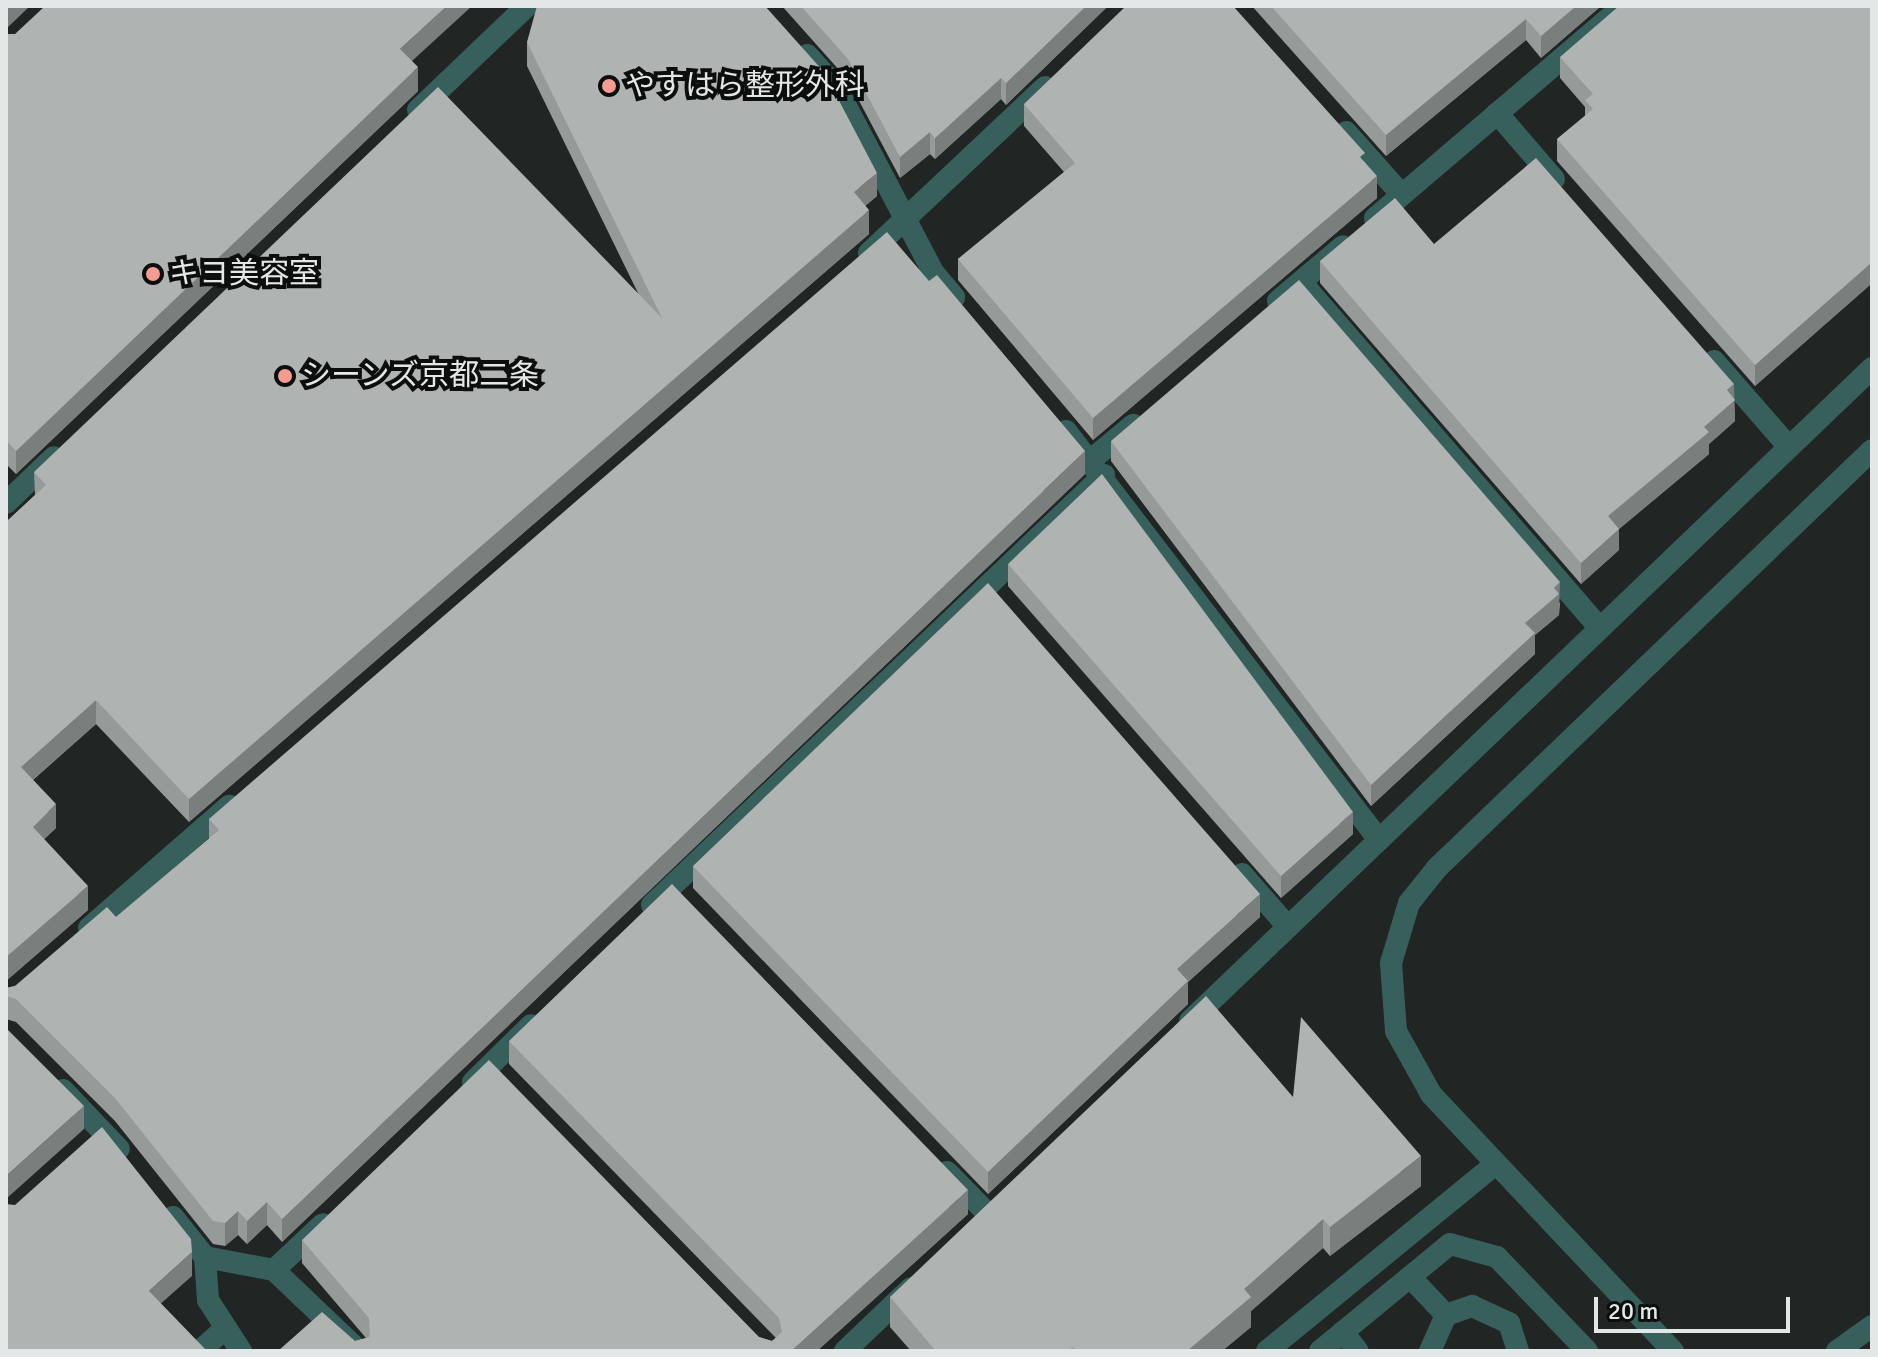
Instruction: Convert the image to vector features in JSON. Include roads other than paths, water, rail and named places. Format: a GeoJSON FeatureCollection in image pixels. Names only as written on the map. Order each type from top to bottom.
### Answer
{"type":"FeatureCollection","features":[{"type":"Feature","properties":{"kind":"street"},"geometry":{"type":"LineString","coordinates":[[403,125],[527,6]]}},
{"type":"Feature","properties":{"kind":"street"},"geometry":{"type":"LineString","coordinates":[[1254,322],[1623,6]]}},
{"type":"Feature","properties":{"kind":"street"},"geometry":{"type":"LineString","coordinates":[[794,41],[836,87],[910,217],[933,272],[972,319]]}},
{"type":"Feature","properties":{"kind":"street"},"geometry":{"type":"LineString","coordinates":[[850,269],[910,217],[1059,73]]}},
{"type":"Feature","properties":{"kind":"street"},"geometry":{"type":"LineString","coordinates":[[1328,112],[1402,195]]}},
{"type":"Feature","properties":{"kind":"street"},"geometry":{"type":"LineString","coordinates":[[1497,113],[1570,197]]}},
{"type":"Feature","properties":{"kind":"street"},"geometry":{"type":"LineString","coordinates":[[1301,282],[1600,628]]}},
{"type":"Feature","properties":{"kind":"street"},"geometry":{"type":"LineString","coordinates":[[1695,340],[1789,447]]}},
{"type":"Feature","properties":{"kind":"street"},"geometry":{"type":"LineString","coordinates":[[1173,1037],[1872,368]]}},
{"type":"Feature","properties":{"kind":"street"},"geometry":{"type":"LineString","coordinates":[[637,920],[986,582],[1098,468],[1149,411]]}},
{"type":"Feature","properties":{"kind":"street"},"geometry":{"type":"LineString","coordinates":[[1052,413],[1098,468],[1379,840]]}},
{"type":"Feature","properties":{"kind":"street"},"geometry":{"type":"LineString","coordinates":[[6,503],[74,438]]}},
{"type":"Feature","properties":{"kind":"street"},"geometry":{"type":"LineString","coordinates":[[1673,1351],[1494,1165],[1431,1094],[1396,1031],[1391,963],[1409,903],[1872,450]]}},
{"type":"Feature","properties":{"kind":"street"},"geometry":{"type":"LineString","coordinates":[[986,582],[1007,606]]}},
{"type":"Feature","properties":{"kind":"street"},"geometry":{"type":"LineString","coordinates":[[66,947],[247,790]]}},
{"type":"Feature","properties":{"kind":"street"},"geometry":{"type":"LineString","coordinates":[[1226,856],[1288,927]]}},
{"type":"Feature","properties":{"kind":"street"},"geometry":{"type":"LineString","coordinates":[[671,886],[693,909]]}},
{"type":"Feature","properties":{"kind":"street"},"geometry":{"type":"LineString","coordinates":[[457,1097],[547,1009]]}},
{"type":"Feature","properties":{"kind":"street"},"geometry":{"type":"LineString","coordinates":[[491,1065],[514,1088]]}},
{"type":"Feature","properties":{"kind":"street"},"geometry":{"type":"LineString","coordinates":[[49,1076],[104,1130],[131,1165]]}},
{"type":"Feature","properties":{"kind":"street"},"geometry":{"type":"LineString","coordinates":[[82,1150],[104,1130]]}},
{"type":"Feature","properties":{"kind":"street"},"geometry":{"type":"LineString","coordinates":[[934,1157],[988,1214]]}},
{"type":"Feature","properties":{"kind":"street"},"geometry":{"type":"LineString","coordinates":[[1267,1351],[1494,1165]]}},
{"type":"Feature","properties":{"kind":"street"},"geometry":{"type":"LineString","coordinates":[[966,1235],[1011,1192]]}},
{"type":"Feature","properties":{"kind":"street"},"geometry":{"type":"LineString","coordinates":[[159,1199],[205,1257],[208,1300],[223,1330],[241,1351]]}},
{"type":"Feature","properties":{"kind":"street"},"geometry":{"type":"LineString","coordinates":[[274,1270],[343,1205]]}},
{"type":"Feature","properties":{"kind":"street"},"geometry":{"type":"LineString","coordinates":[[1320,1351],[1450,1244],[1473,1245],[1497,1257],[1587,1351]]}},
{"type":"Feature","properties":{"kind":"street"},"geometry":{"type":"LineString","coordinates":[[205,1257],[274,1270],[359,1351]]}},
{"type":"Feature","properties":{"kind":"street"},"geometry":{"type":"LineString","coordinates":[[845,1351],[933,1267]]}},
{"type":"Feature","properties":{"kind":"street"},"geometry":{"type":"LineString","coordinates":[[1410,1277],[1446,1315]]}},
{"type":"Feature","properties":{"kind":"street"},"geometry":{"type":"LineString","coordinates":[[1430,1351],[1446,1315],[1472,1306],[1499,1314],[1518,1351]]}},
{"type":"Feature","properties":{"kind":"street"},"geometry":{"type":"LineString","coordinates":[[1837,1351],[1872,1326]]}},
{"type":"Feature","properties":{"kind":"street"},"geometry":{"type":"LineString","coordinates":[[200,1351],[223,1330]]}},
{"type":"Feature","properties":{"kind":"street"},"geometry":{"type":"LineString","coordinates":[[1343,1332],[1358,1351]]}},
{"type":"Feature","properties":{"kind":"place","name":"やすはら整形外科"},"geometry":{"type":"Point","coordinates":[609,86]}},
{"type":"Feature","properties":{"kind":"place","name":"キヨ美容室"},"geometry":{"type":"Point","coordinates":[153,274]}},
{"type":"Feature","properties":{"kind":"place","name":"シーンズ京都二条"},"geometry":{"type":"Point","coordinates":[285,376]}}]}
